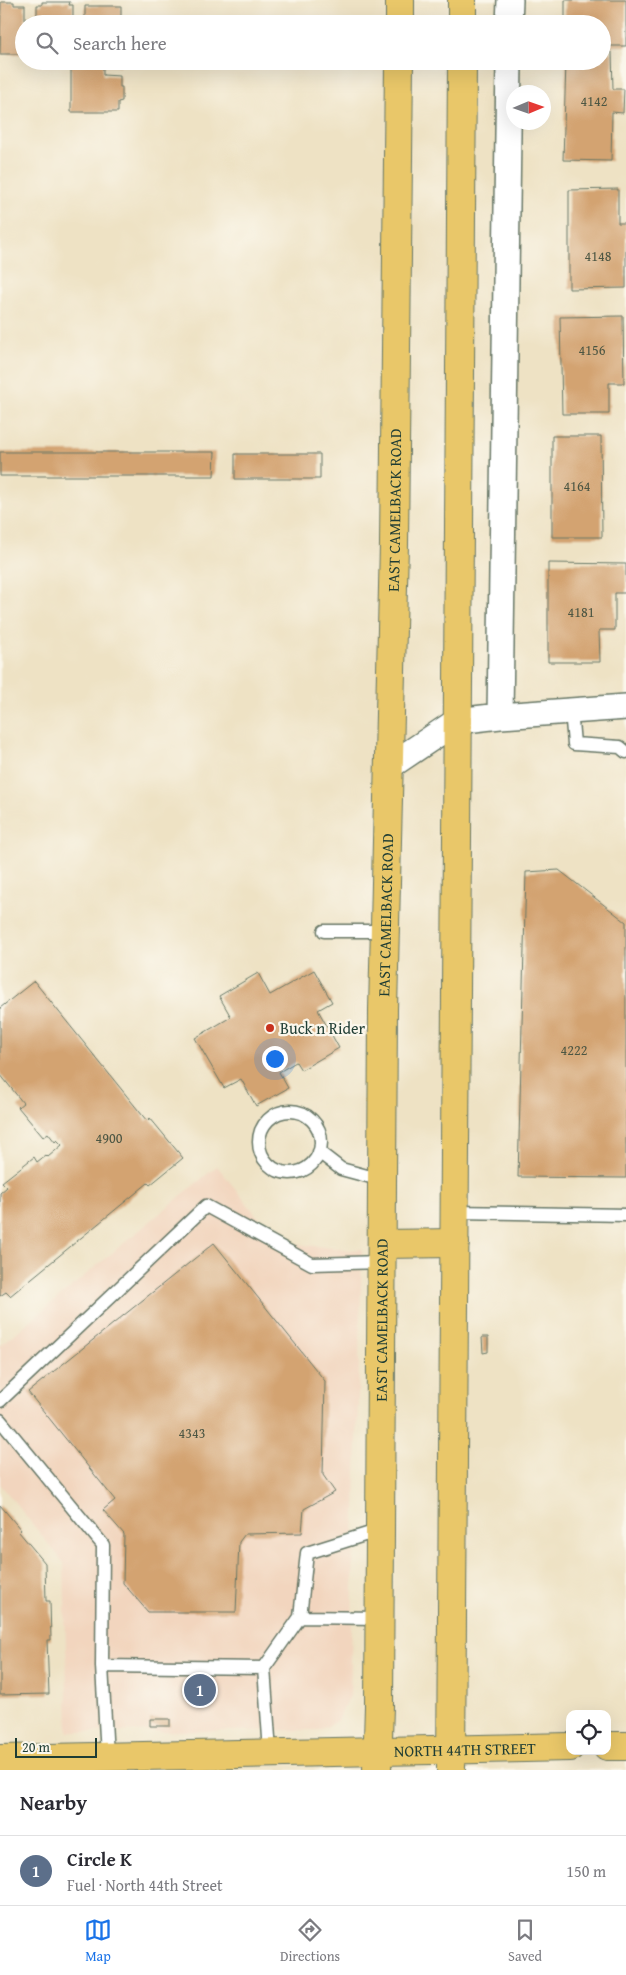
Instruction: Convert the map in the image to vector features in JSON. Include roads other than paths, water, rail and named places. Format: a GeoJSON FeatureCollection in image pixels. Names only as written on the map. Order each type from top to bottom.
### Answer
{"type":"FeatureCollection","features":[{"type":"Feature","properties":{"kind":"main road"},"geometry":{"type":"LineString","coordinates":[[400,0],[400,15]]}},
{"type":"Feature","properties":{"kind":"main road"},"geometry":{"type":"LineString","coordinates":[[462,0],[462,15]]}},
{"type":"Feature","properties":{"kind":"main road","name":"EAST CAMELBACK ROAD"},"geometry":{"type":"LineString","coordinates":[[378,1760],[382,1180],[390,766],[399,70]]}},
{"type":"Feature","properties":{"kind":"main road"},"geometry":{"type":"LineString","coordinates":[[451,1759],[462,70]]}},
{"type":"Feature","properties":{"kind":"main road"},"geometry":{"type":"LineString","coordinates":[[382,1253],[455,1243]]}},
{"type":"Feature","properties":{"kind":"main road"},"geometry":{"type":"LineString","coordinates":[[611,1746],[626,1746]]}},
{"type":"Feature","properties":{"kind":"main road","name":"NORTH 44TH STREET"},"geometry":{"type":"LineString","coordinates":[[0,1759],[270,1752],[378,1760],[451,1759],[566,1747]]}},
{"type":"Feature","properties":{"kind":"street"},"geometry":{"type":"LineString","coordinates":[[509,15],[510,0]]}},
{"type":"Feature","properties":{"kind":"street"},"geometry":{"type":"LineString","coordinates":[[500,716],[509,70]]}},
{"type":"Feature","properties":{"kind":"street"},"geometry":{"type":"LineString","coordinates":[[390,766],[457,721],[571,710],[626,707]]}},
{"type":"Feature","properties":{"kind":"lane"},"geometry":{"type":"LineString","coordinates":[[571,710],[574,744],[620,747],[626,752]]}},
{"type":"Feature","properties":{"kind":"lane"},"geometry":{"type":"LineString","coordinates":[[324,931],[386,931]]}},
{"type":"Feature","properties":{"kind":"lane"},"geometry":{"type":"LineString","coordinates":[[296,1112],[306,1116],[314,1123],[320,1142],[319,1152],[315,1161],[299,1172],[279,1171],[270,1167],[260,1150],[262,1129],[268,1120],[276,1114],[296,1112]]}},
{"type":"Feature","properties":{"kind":"lane"},"geometry":{"type":"LineString","coordinates":[[319,1152],[341,1169],[382,1180]]}},
{"type":"Feature","properties":{"kind":"lane"},"geometry":{"type":"LineString","coordinates":[[0,1401],[206,1206],[312,1264],[382,1253]]}},
{"type":"Feature","properties":{"kind":"lane"},"geometry":{"type":"LineString","coordinates":[[455,1212],[626,1215]]}},
{"type":"Feature","properties":{"kind":"lane"},"geometry":{"type":"LineString","coordinates":[[0,1420],[103,1545],[102,1666],[106,1756]]}},
{"type":"Feature","properties":{"kind":"lane"},"geometry":{"type":"LineString","coordinates":[[270,1752],[264,1668],[300,1617],[307,1553],[380,1530]]}},
{"type":"Feature","properties":{"kind":"lane"},"geometry":{"type":"LineString","coordinates":[[300,1617],[379,1618]]}},
{"type":"Feature","properties":{"kind":"lane"},"geometry":{"type":"LineString","coordinates":[[102,1666],[264,1668]]}},
{"type":"Feature","properties":{"kind":"place","name":"Buck n Rider"},"geometry":{"type":"Point","coordinates":[270,1028]}},
{"type":"Feature","properties":{"kind":"place","name":"Circle K"},"geometry":{"type":"Point","coordinates":[200,1690]}}]}
